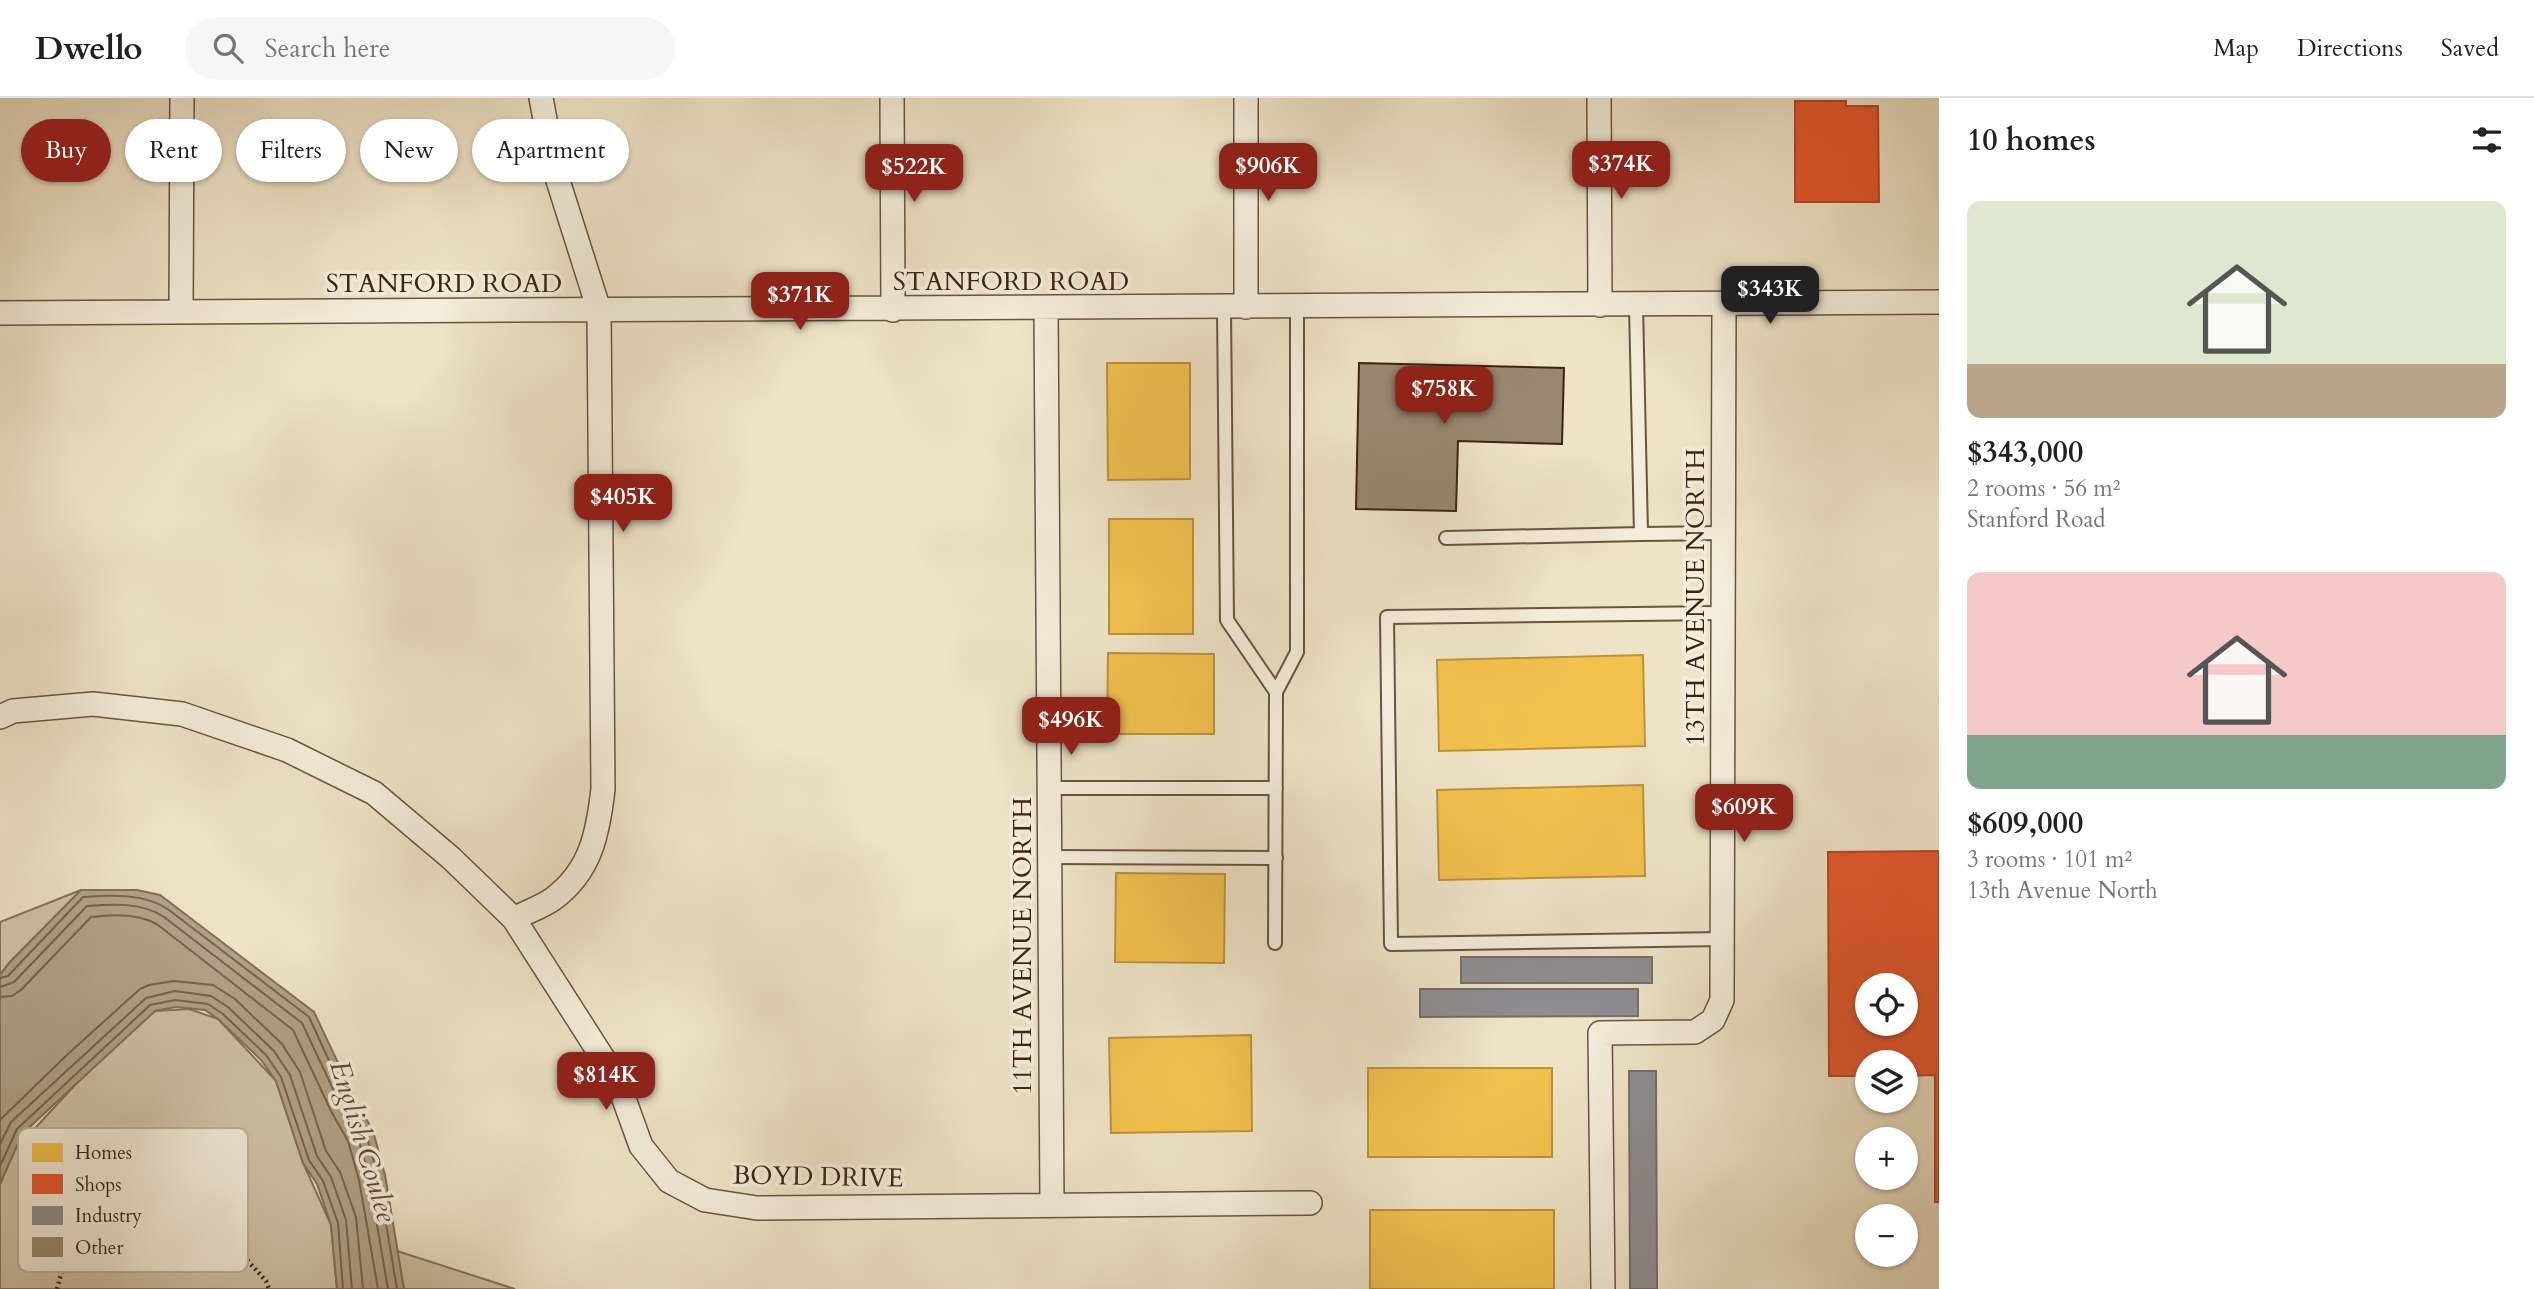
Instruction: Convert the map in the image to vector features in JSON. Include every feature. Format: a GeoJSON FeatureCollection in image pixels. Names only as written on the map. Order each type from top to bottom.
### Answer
{"type":"FeatureCollection","features":[{"type":"Feature","properties":{"kind":"street"},"geometry":{"type":"LineString","coordinates":[[181,312],[182,98]]}},
{"type":"Feature","properties":{"kind":"street"},"geometry":{"type":"LineString","coordinates":[[514,919],[553,900],[582,872],[598,830],[603,789],[599,310],[554,168],[541,98]]}},
{"type":"Feature","properties":{"kind":"street"},"geometry":{"type":"LineString","coordinates":[[892,98],[893,310]]}},
{"type":"Feature","properties":{"kind":"street"},"geometry":{"type":"LineString","coordinates":[[1235,307],[1246,98]]}},
{"type":"Feature","properties":{"kind":"street"},"geometry":{"type":"LineString","coordinates":[[1599,98],[1600,305]]}},
{"type":"Feature","properties":{"kind":"street","name":"STANFORD ROAD"},"geometry":{"type":"LineString","coordinates":[[0,313],[1939,302]]}},
{"type":"Feature","properties":{"kind":"street","name":"13TH AVENUE NORTH"},"geometry":{"type":"LineString","coordinates":[[1603,1289],[1600,1033],[1695,1032],[1713,1020],[1722,1000],[1724,304]]}},
{"type":"Feature","properties":{"kind":"street","name":"11TH AVENUE NORTH"},"geometry":{"type":"LineString","coordinates":[[1046,308],[1052,1205]]}},
{"type":"Feature","properties":{"kind":"street","name":"BOYD DRIVE"},"geometry":{"type":"LineString","coordinates":[[0,717],[13,711],[93,704],[182,714],[287,750],[374,793],[451,859],[514,919],[608,1066],[624,1099],[641,1146],[669,1181],[705,1200],[757,1208],[1310,1203]]}},
{"type":"Feature","properties":{"kind":"lane"},"geometry":{"type":"LineString","coordinates":[[1636,305],[1641,534]]}},
{"type":"Feature","properties":{"kind":"lane"},"geometry":{"type":"LineString","coordinates":[[1235,307],[1227,620],[1276,692]]}},
{"type":"Feature","properties":{"kind":"lane"},"geometry":{"type":"LineString","coordinates":[[1275,943],[1276,692],[1297,652],[1297,307]]}},
{"type":"Feature","properties":{"kind":"lane"},"geometry":{"type":"LineString","coordinates":[[1446,538],[1723,533]]}},
{"type":"Feature","properties":{"kind":"lane"},"geometry":{"type":"LineString","coordinates":[[1722,939],[1391,944],[1387,617],[1723,613]]}},
{"type":"Feature","properties":{"kind":"lane"},"geometry":{"type":"LineString","coordinates":[[1049,789],[1276,789]]}},
{"type":"Feature","properties":{"kind":"lane"},"geometry":{"type":"LineString","coordinates":[[1050,857],[1276,858]]}},
{"type":"Feature","properties":{"kind":"path"},"geometry":{"type":"LineString","coordinates":[[248,1261],[266,1281],[269,1289]]}},
{"type":"Feature","properties":{"kind":"path"},"geometry":{"type":"LineString","coordinates":[[57,1289],[62,1272]]}},
{"type":"Feature","properties":{"kind":"shaded area"},"geometry":{"type":"Polygon","coordinates":[[[81,890],[10,962],[0,975],[0,922],[81,890]]]}},
{"type":"Feature","properties":{"kind":"shaded area"},"geometry":{"type":"Polygon","coordinates":[[[189,1009],[218,1019],[276,1081],[303,1163],[331,1225],[337,1289],[0,1289],[0,1184],[18,1147],[18,1272],[248,1272],[248,1128],[35,1128],[87,1072],[155,1011],[189,1009]]]}},
{"type":"Feature","properties":{"kind":"shaded area"},"geometry":{"type":"Polygon","coordinates":[[[397,1251],[515,1289],[403,1289],[397,1251]]]}},
{"type":"Feature","properties":{"kind":"water","name":"English Coulee"},"geometry":{"type":"Polygon","coordinates":[[[81,890],[137,890],[160,895],[314,1012],[373,1131],[385,1175],[404,1289],[337,1289],[331,1225],[317,1184],[303,1163],[276,1081],[261,1060],[205,1010],[175,1007],[155,1011],[28,1128],[18,1128],[18,1143],[0,1184],[0,975],[81,890]]]}},
{"type":"Feature","properties":{"kind":"building: Homes"},"geometry":{"type":"Polygon","coordinates":[[[1107,363],[1190,363],[1190,479],[1108,480],[1107,363]]]}},
{"type":"Feature","properties":{"kind":"building: Homes"},"geometry":{"type":"Polygon","coordinates":[[[1109,519],[1193,519],[1193,634],[1109,634],[1109,519]]]}},
{"type":"Feature","properties":{"kind":"building: Homes"},"geometry":{"type":"Polygon","coordinates":[[[1108,653],[1214,654],[1214,734],[1107,734],[1108,653]]]}},
{"type":"Feature","properties":{"kind":"building: Homes"},"geometry":{"type":"Polygon","coordinates":[[[1643,655],[1645,746],[1439,751],[1437,660],[1643,655]]]}},
{"type":"Feature","properties":{"kind":"building: Homes"},"geometry":{"type":"Polygon","coordinates":[[[1643,785],[1645,876],[1439,880],[1437,790],[1643,785]]]}},
{"type":"Feature","properties":{"kind":"building: Homes"},"geometry":{"type":"Polygon","coordinates":[[[1116,873],[1225,874],[1224,963],[1115,962],[1116,873]]]}},
{"type":"Feature","properties":{"kind":"building: Homes"},"geometry":{"type":"Polygon","coordinates":[[[1251,1035],[1252,1131],[1111,1133],[1109,1038],[1251,1035]]]}},
{"type":"Feature","properties":{"kind":"building: Homes"},"geometry":{"type":"Polygon","coordinates":[[[1368,1068],[1552,1068],[1552,1157],[1368,1157],[1368,1068]]]}},
{"type":"Feature","properties":{"kind":"building: Homes"},"geometry":{"type":"Polygon","coordinates":[[[1370,1210],[1554,1210],[1554,1289],[1370,1289],[1370,1210]]]}},
{"type":"Feature","properties":{"kind":"building: Shops"},"geometry":{"type":"Polygon","coordinates":[[[1795,101],[1846,101],[1846,106],[1878,106],[1879,202],[1795,202],[1795,101]]]}},
{"type":"Feature","properties":{"kind":"building: Shops"},"geometry":{"type":"Polygon","coordinates":[[[1939,851],[1939,1202],[1935,1202],[1935,1075],[1918,1076],[1918,1050],[1855,1050],[1855,1076],[1829,1076],[1828,852],[1939,851]]]}},
{"type":"Feature","properties":{"kind":"building: Industry"},"geometry":{"type":"Polygon","coordinates":[[[1461,957],[1652,957],[1652,983],[1461,983],[1461,957]]]}},
{"type":"Feature","properties":{"kind":"building: Industry"},"geometry":{"type":"Polygon","coordinates":[[[1420,989],[1638,989],[1638,1016],[1420,1017],[1420,989]]]}},
{"type":"Feature","properties":{"kind":"building: Industry"},"geometry":{"type":"Polygon","coordinates":[[[1629,1071],[1656,1071],[1657,1289],[1630,1289],[1629,1071]]]}},
{"type":"Feature","properties":{"kind":"building: Other"},"geometry":{"type":"Polygon","coordinates":[[[1359,363],[1564,368],[1562,444],[1458,441],[1456,511],[1356,509],[1359,363]]]}}]}
